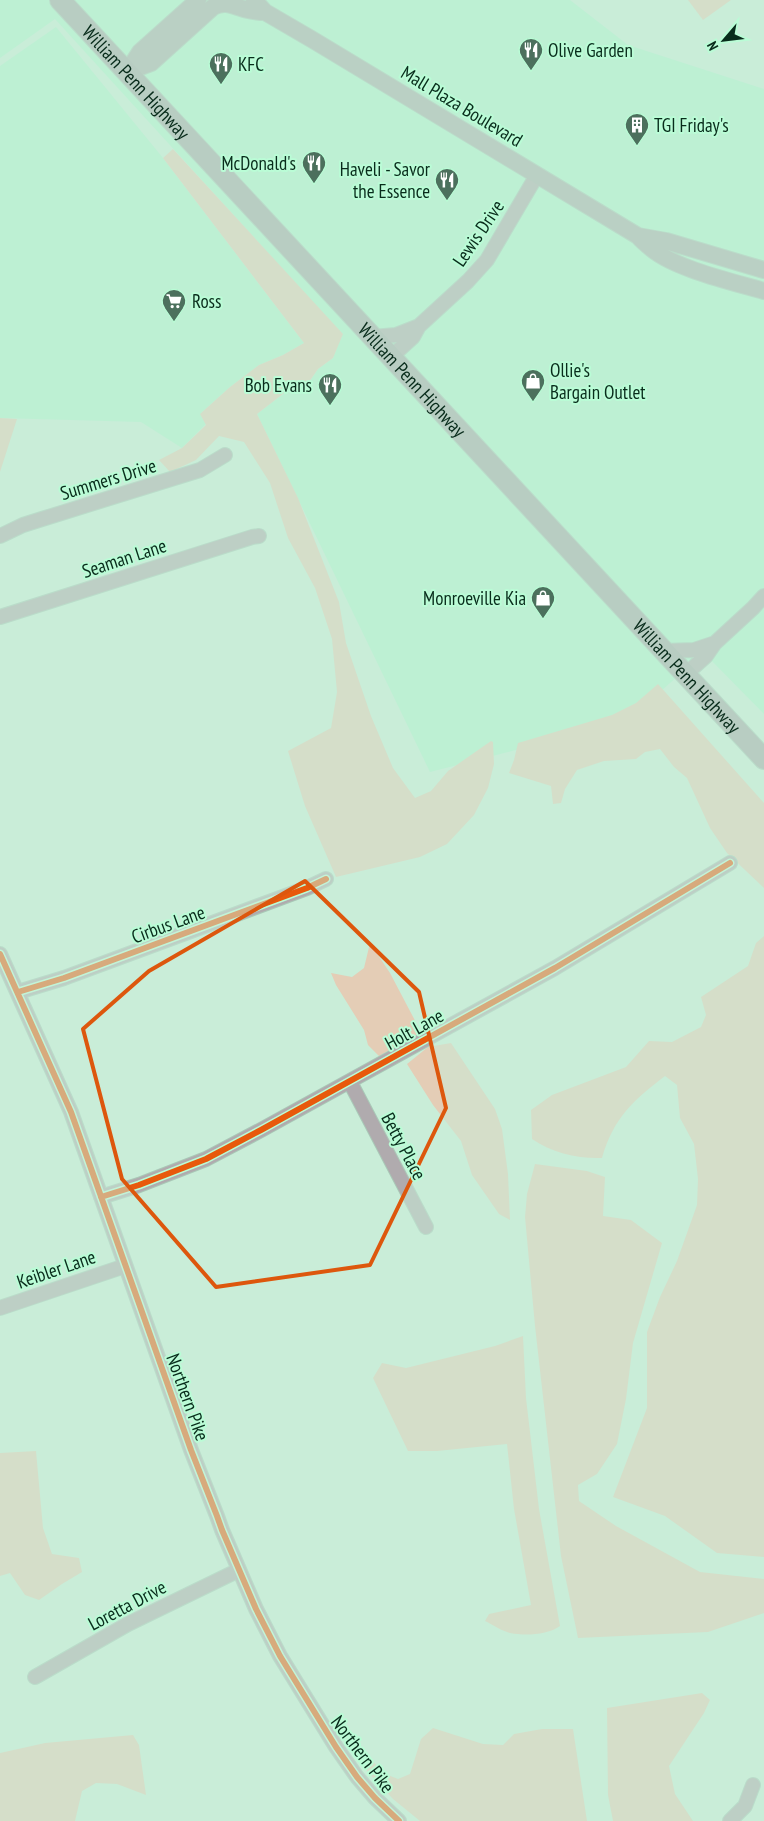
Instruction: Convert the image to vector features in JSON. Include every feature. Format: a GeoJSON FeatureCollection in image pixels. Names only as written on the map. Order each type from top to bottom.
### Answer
{"type":"FeatureCollection","features":[{"type":"Feature","properties":{"kind":"highway","name":"William Penn Highway"},"geometry":{"type":"LineString","coordinates":[[60,0],[764,758]]}},
{"type":"Feature","properties":{"kind":"main road"},"geometry":{"type":"LineString","coordinates":[[127,72],[140,52],[198,0]]}},
{"type":"Feature","properties":{"kind":"main road","name":"Mall Plaza Boulevard"},"geometry":{"type":"LineString","coordinates":[[127,72],[151,63],[213,7],[220,3],[230,3],[246,10],[259,6],[638,236],[653,250],[669,260],[710,275],[764,291]]}},
{"type":"Feature","properties":{"kind":"main road","name":"Mall Plaza Boulevard"},"geometry":{"type":"LineString","coordinates":[[638,236],[666,241],[764,270]]}},
{"type":"Feature","properties":{"kind":"street","name":"Lewis Drive"},"geometry":{"type":"LineString","coordinates":[[392,357],[413,337],[419,326],[468,281],[487,260],[537,175]]}},
{"type":"Feature","properties":{"kind":"street","name":"Lewis Drive"},"geometry":{"type":"LineString","coordinates":[[373,337],[396,335],[419,326]]}},
{"type":"Feature","properties":{"kind":"street","name":"Summers Drive"},"geometry":{"type":"LineString","coordinates":[[0,536],[23,525],[200,470],[225,455]]}},
{"type":"Feature","properties":{"kind":"street","name":"Seaman Lane"},"geometry":{"type":"LineString","coordinates":[[0,617],[259,536]]}},
{"type":"Feature","properties":{"kind":"street"},"geometry":{"type":"LineString","coordinates":[[686,674],[764,596]]}},
{"type":"Feature","properties":{"kind":"street"},"geometry":{"type":"LineString","coordinates":[[664,651],[688,651],[715,643]]}},
{"type":"Feature","properties":{"kind":"street","name":"Holt Lane"},"geometry":{"type":"LineString","coordinates":[[101,1197],[139,1185],[206,1159],[350,1082],[555,968],[730,863]]}},
{"type":"Feature","properties":{"kind":"street","name":"Cirbus Lane"},"geometry":{"type":"LineString","coordinates":[[18,992],[101,964],[307,888],[326,879]]}},
{"type":"Feature","properties":{"kind":"street","name":"Northern Pike"},"geometry":{"type":"LineString","coordinates":[[0,954],[71,1112],[191,1450],[239,1570],[269,1635],[312,1709],[358,1777],[375,1798],[399,1821]]}},
{"type":"Feature","properties":{"kind":"street","name":"Betty Place"},"geometry":{"type":"LineString","coordinates":[[350,1082],[426,1227]]}},
{"type":"Feature","properties":{"kind":"street","name":"Keibler Lane"},"geometry":{"type":"LineString","coordinates":[[0,1308],[125,1266]]}},
{"type":"Feature","properties":{"kind":"street","name":"Loretta Drive"},"geometry":{"type":"LineString","coordinates":[[35,1678],[128,1624],[239,1570]]}},
{"type":"Feature","properties":{"kind":"street"},"geometry":{"type":"LineString","coordinates":[[730,1821],[745,1806],[753,1785]]}},
{"type":"Feature","properties":{"kind":"highlighted area"},"geometry":{"type":"Polygon","coordinates":[[[305,881],[419,992],[446,1108],[370,1265],[216,1287],[122,1179],[83,1029],[149,971],[305,881]]]}},
{"type":"Feature","properties":{"kind":"shaded area"},"geometry":{"type":"Polygon","coordinates":[[[0,0],[570,0],[628,45],[764,89],[764,714],[704,653],[626,722],[430,772],[257,414],[292,387],[309,382],[318,369],[333,358],[342,334],[55,19],[0,58],[0,0]]]}},
{"type":"Feature","properties":{"kind":"shaded area"},"geometry":{"type":"Polygon","coordinates":[[[688,0],[731,0],[703,20],[688,0]]]}},
{"type":"Feature","properties":{"kind":"shaded area"},"geometry":{"type":"Polygon","coordinates":[[[56,27],[163,158],[304,343],[283,355],[259,365],[230,387],[201,413],[206,424],[182,448],[141,422],[0,418],[0,66],[56,27]]]}},
{"type":"Feature","properties":{"kind":"shaded area"},"geometry":{"type":"Polygon","coordinates":[[[173,149],[343,334],[333,358],[318,369],[309,382],[292,387],[257,414],[298,498],[339,602],[346,643],[371,716],[393,768],[415,798],[431,791],[448,771],[491,741],[493,742],[494,764],[488,788],[474,815],[447,844],[420,857],[336,877],[305,806],[288,751],[331,728],[337,692],[332,639],[315,588],[288,538],[270,483],[244,442],[219,436],[196,460],[170,472],[159,460],[182,448],[206,425],[200,414],[230,387],[259,365],[283,355],[304,343],[163,158],[173,149]]]}},
{"type":"Feature","properties":{"kind":"shaded area"},"geometry":{"type":"Polygon","coordinates":[[[0,418],[17,419],[0,472],[0,418]]]}},
{"type":"Feature","properties":{"kind":"shaded area"},"geometry":{"type":"Polygon","coordinates":[[[658,684],[764,803],[764,888],[727,853],[710,828],[687,778],[674,767],[660,749],[645,752],[636,759],[604,761],[577,770],[565,789],[561,803],[553,804],[551,786],[509,773],[518,743],[612,715],[636,703],[658,684]]]}},
{"type":"Feature","properties":{"kind":"shaded area"},"geometry":{"type":"Polygon","coordinates":[[[764,936],[764,1557],[717,1553],[665,1516],[613,1497],[647,1408],[647,1332],[660,1297],[677,1261],[697,1205],[698,1179],[694,1144],[680,1118],[677,1085],[665,1076],[634,1102],[612,1131],[602,1158],[566,1154],[548,1148],[532,1139],[531,1110],[552,1095],[626,1067],[649,1041],[672,1042],[701,1027],[706,1015],[701,997],[748,966],[756,943],[764,936]]]}},
{"type":"Feature","properties":{"kind":"shaded area"},"geometry":{"type":"Polygon","coordinates":[[[370,943],[390,973],[421,1032],[379,1056],[368,1045],[364,1030],[336,985],[331,973],[352,977],[364,968],[370,943]]]}},
{"type":"Feature","properties":{"kind":"shaded area"},"geometry":{"type":"Polygon","coordinates":[[[451,1043],[495,1109],[502,1129],[508,1174],[510,1220],[499,1214],[472,1175],[461,1141],[433,1105],[407,1064],[428,1047],[451,1043]]]}},
{"type":"Feature","properties":{"kind":"shaded area"},"geometry":{"type":"Polygon","coordinates":[[[535,1164],[587,1171],[605,1177],[603,1216],[631,1220],[662,1243],[633,1343],[626,1399],[617,1444],[597,1474],[578,1485],[579,1501],[616,1526],[700,1572],[764,1579],[764,1613],[708,1632],[578,1638],[561,1556],[535,1326],[525,1217],[527,1194],[535,1164]]]}},
{"type":"Feature","properties":{"kind":"shaded area"},"geometry":{"type":"Polygon","coordinates":[[[523,1336],[526,1398],[539,1509],[560,1626],[543,1633],[516,1634],[507,1632],[485,1621],[489,1614],[531,1605],[514,1509],[507,1444],[437,1451],[408,1451],[373,1378],[382,1363],[406,1368],[495,1346],[523,1336]]]}},
{"type":"Feature","properties":{"kind":"shaded area"},"geometry":{"type":"Polygon","coordinates":[[[36,1451],[43,1528],[52,1554],[79,1558],[82,1572],[39,1600],[25,1595],[10,1573],[0,1576],[0,1453],[36,1451]]]}},
{"type":"Feature","properties":{"kind":"shaded area"},"geometry":{"type":"Polygon","coordinates":[[[702,1693],[710,1700],[704,1713],[669,1766],[675,1794],[693,1821],[613,1821],[608,1795],[607,1708],[702,1693]]]}},
{"type":"Feature","properties":{"kind":"shaded area"},"geometry":{"type":"Polygon","coordinates":[[[433,1728],[483,1744],[503,1745],[514,1734],[542,1729],[573,1729],[587,1821],[420,1821],[393,1799],[368,1772],[351,1750],[344,1735],[363,1750],[383,1773],[398,1779],[410,1774],[421,1739],[433,1728]]]}},
{"type":"Feature","properties":{"kind":"shaded area"},"geometry":{"type":"Polygon","coordinates":[[[133,1735],[139,1745],[146,1795],[117,1784],[96,1783],[82,1791],[75,1821],[0,1821],[0,1753],[45,1743],[133,1735]]]}},
{"type":"Feature","properties":{"kind":"cycle path"},"geometry":{"type":"LineString","coordinates":[[101,1197],[139,1185],[206,1159],[261,1130],[555,968],[730,863]]}},
{"type":"Feature","properties":{"kind":"cycle path"},"geometry":{"type":"LineString","coordinates":[[18,992],[64,978],[307,888],[326,879]]}},
{"type":"Feature","properties":{"kind":"cycle path"},"geometry":{"type":"LineString","coordinates":[[0,954],[71,1112],[191,1450],[222,1530],[256,1609],[280,1656],[336,1747],[357,1777],[399,1821]]}},
{"type":"Feature","properties":{"kind":"place","name":"Olive Garden"},"geometry":{"type":"Point","coordinates":[531,71]}},
{"type":"Feature","properties":{"kind":"place","name":"KFC"},"geometry":{"type":"Point","coordinates":[221,85]}},
{"type":"Feature","properties":{"kind":"place","name":"TGI Friday's"},"geometry":{"type":"Point","coordinates":[637,146]}},
{"type":"Feature","properties":{"kind":"place","name":"McDonald's"},"geometry":{"type":"Point","coordinates":[314,184]}},
{"type":"Feature","properties":{"kind":"place","name":"Haveli - Savor the Essence"},"geometry":{"type":"Point","coordinates":[447,201]}},
{"type":"Feature","properties":{"kind":"place","name":"Ross"},"geometry":{"type":"Point","coordinates":[174,322]}},
{"type":"Feature","properties":{"kind":"place","name":"Ollie's Bargain Outlet"},"geometry":{"type":"Point","coordinates":[533,402]}},
{"type":"Feature","properties":{"kind":"place","name":"Bob Evans"},"geometry":{"type":"Point","coordinates":[330,406]}},
{"type":"Feature","properties":{"kind":"place","name":"Monroeville Kia"},"geometry":{"type":"Point","coordinates":[543,619]}}]}
